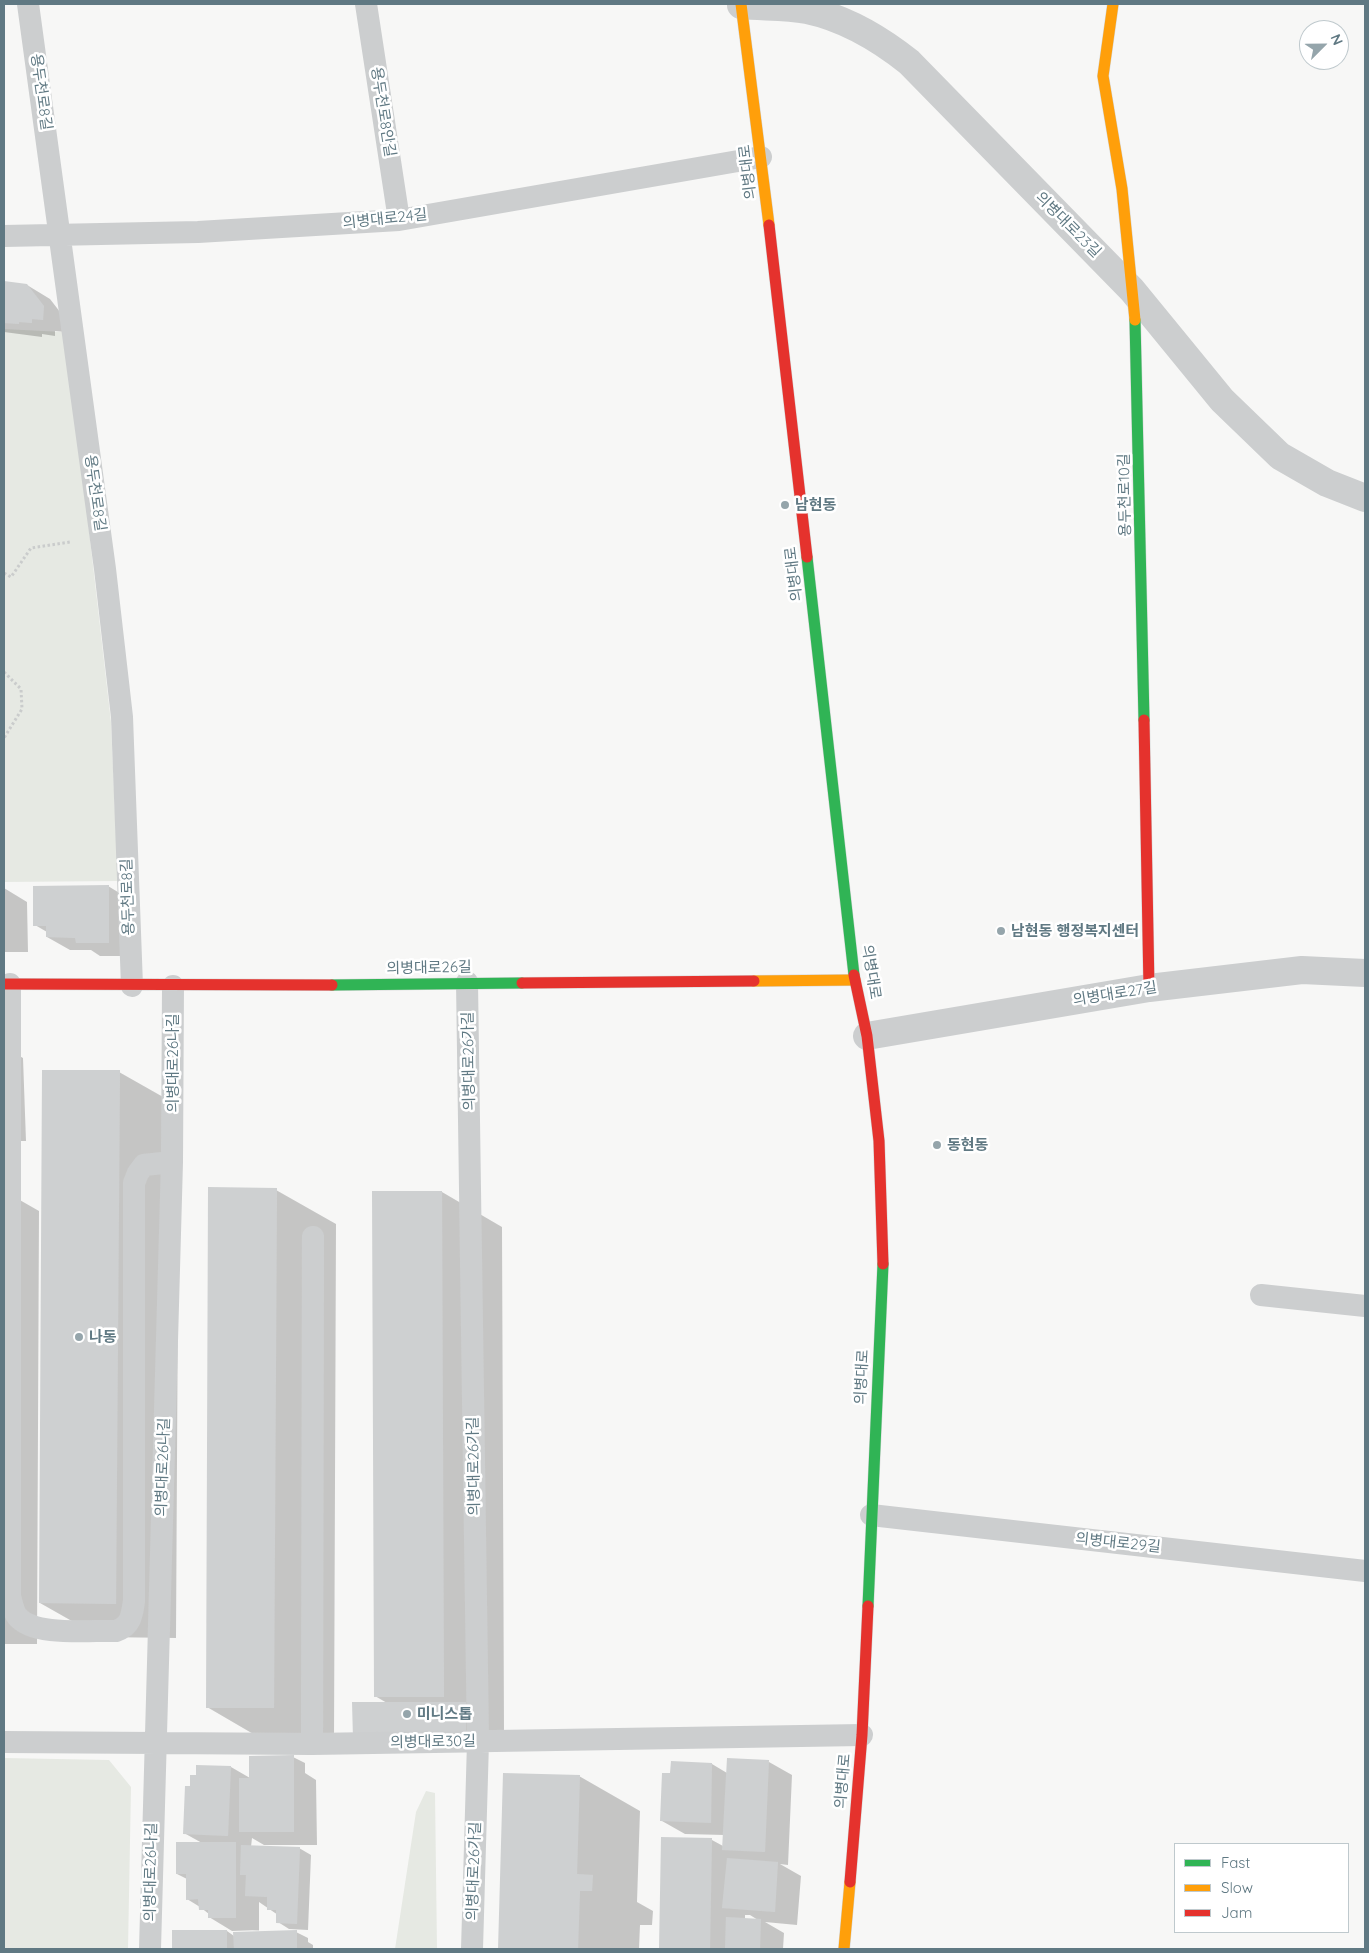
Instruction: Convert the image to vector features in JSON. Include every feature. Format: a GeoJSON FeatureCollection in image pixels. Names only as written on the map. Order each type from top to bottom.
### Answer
{"type":"FeatureCollection","features":[{"type":"Feature","properties":{"kind":"street","name":"용두천로10길"},"geometry":{"type":"LineString","coordinates":[[1113,4],[1103,76],[1122,189],[1137,346],[1149,988]]}},
{"type":"Feature","properties":{"kind":"street","name":"의병대로23길"},"geometry":{"type":"LineString","coordinates":[[741,5],[806,10],[833,19],[882,40],[909,62],[1132,290],[1222,400],[1280,456],[1327,483],[1365,498]]}},
{"type":"Feature","properties":{"kind":"street","name":"의병대로"},"geometry":{"type":"LineString","coordinates":[[741,5],[761,157],[855,980],[867,1036],[879,1141],[883,1272],[862,1735],[844,1949]]}},
{"type":"Feature","properties":{"kind":"street","name":"의병대로27길"},"geometry":{"type":"LineString","coordinates":[[867,1036],[1149,988],[1302,970],[1365,972]]}},
{"type":"Feature","properties":{"kind":"street","name":"의병대로26길"},"geometry":{"type":"LineString","coordinates":[[7,984],[173,986],[855,980]]}},
{"type":"Feature","properties":{"kind":"lane","name":"용두천로8길"},"geometry":{"type":"LineString","coordinates":[[28,4],[122,716],[132,986]]}},
{"type":"Feature","properties":{"kind":"lane","name":"용두천로8안길"},"geometry":{"type":"LineString","coordinates":[[366,4],[399,220]]}},
{"type":"Feature","properties":{"kind":"lane","name":"의병대로24길"},"geometry":{"type":"LineString","coordinates":[[4,236],[198,232],[399,220],[761,157]]}},
{"type":"Feature","properties":{"kind":"lane","name":"의병대로26가길"},"geometry":{"type":"LineString","coordinates":[[467,982],[478,1742],[472,1949]]}},
{"type":"Feature","properties":{"kind":"lane"},"geometry":{"type":"LineString","coordinates":[[7,984],[10,1597],[16,1616],[29,1625],[43,1630],[116,1631],[124,1628],[131,1618],[134,1601],[134,1183],[144,1165],[172,1162]]}},
{"type":"Feature","properties":{"kind":"lane","name":"의병대로26나길"},"geometry":{"type":"LineString","coordinates":[[150,1949],[154,1744],[172,1162],[173,986]]}},
{"type":"Feature","properties":{"kind":"lane"},"geometry":{"type":"LineString","coordinates":[[312,1744],[313,1236]]}},
{"type":"Feature","properties":{"kind":"lane"},"geometry":{"type":"LineString","coordinates":[[1261,1295],[1365,1306]]}},
{"type":"Feature","properties":{"kind":"lane","name":"의병대로29길"},"geometry":{"type":"LineString","coordinates":[[871,1515],[1365,1571]]}},
{"type":"Feature","properties":{"kind":"lane","name":"의병대로30길"},"geometry":{"type":"LineString","coordinates":[[4,1742],[312,1744],[862,1735]]}},
{"type":"Feature","properties":{"kind":"path"},"geometry":{"type":"LineString","coordinates":[[4,573],[11,577],[31,548],[100,538]]}},
{"type":"Feature","properties":{"kind":"path"},"geometry":{"type":"LineString","coordinates":[[4,672],[20,689],[22,710],[4,738]]}},
{"type":"Feature","properties":{"kind":"shaded area"},"geometry":{"type":"Polygon","coordinates":[[[4,329],[64,332],[76,417],[111,722],[118,881],[4,882],[4,329]]]}},
{"type":"Feature","properties":{"kind":"shaded area"},"geometry":{"type":"Polygon","coordinates":[[[4,1758],[109,1760],[131,1787],[128,1949],[4,1949],[4,1758]]]}},
{"type":"Feature","properties":{"kind":"shaded area"},"geometry":{"type":"Polygon","coordinates":[[[426,1791],[435,1793],[437,1949],[395,1949],[416,1812],[426,1791]]]}},
{"type":"Feature","properties":{"kind":"building"},"geometry":{"type":"Polygon","coordinates":[[[4,281],[27,284],[44,306],[43,320],[32,319],[32,323],[19,322],[19,324],[4,323],[4,281]]]}},
{"type":"Feature","properties":{"kind":"building"},"geometry":{"type":"Polygon","coordinates":[[[109,885],[109,943],[76,943],[75,938],[46,937],[46,926],[33,926],[33,886],[109,885]]]}},
{"type":"Feature","properties":{"kind":"building","name":"나동"},"geometry":{"type":"Polygon","coordinates":[[[42,1070],[120,1070],[116,1604],[39,1603],[42,1070]]]}},
{"type":"Feature","properties":{"kind":"building"},"geometry":{"type":"Polygon","coordinates":[[[208,1187],[277,1188],[274,1708],[206,1708],[208,1187]]]}},
{"type":"Feature","properties":{"kind":"building"},"geometry":{"type":"Polygon","coordinates":[[[372,1191],[442,1191],[444,1697],[374,1697],[372,1191]]]}},
{"type":"Feature","properties":{"kind":"building"},"geometry":{"type":"Polygon","coordinates":[[[352,1702],[466,1702],[466,1739],[353,1739],[352,1702]]]}},
{"type":"Feature","properties":{"kind":"building"},"geometry":{"type":"Polygon","coordinates":[[[294,1755],[294,1832],[239,1832],[239,1778],[249,1778],[249,1756],[294,1755]]]}},
{"type":"Feature","properties":{"kind":"building"},"geometry":{"type":"Polygon","coordinates":[[[727,1758],[769,1760],[765,1852],[722,1850],[727,1758]]]}},
{"type":"Feature","properties":{"kind":"building"},"geometry":{"type":"Polygon","coordinates":[[[671,1761],[712,1763],[711,1823],[660,1821],[662,1773],[670,1773],[671,1761]]]}},
{"type":"Feature","properties":{"kind":"building"},"geometry":{"type":"Polygon","coordinates":[[[196,1765],[231,1766],[228,1836],[183,1834],[185,1786],[190,1786],[190,1775],[196,1775],[196,1765]]]}},
{"type":"Feature","properties":{"kind":"building"},"geometry":{"type":"Polygon","coordinates":[[[503,1773],[580,1775],[577,1874],[593,1875],[592,1891],[580,1891],[578,1949],[498,1949],[503,1773]]]}},
{"type":"Feature","properties":{"kind":"building"},"geometry":{"type":"Polygon","coordinates":[[[661,1837],[712,1838],[710,1949],[659,1949],[661,1837]]]}},
{"type":"Feature","properties":{"kind":"building"},"geometry":{"type":"Polygon","coordinates":[[[176,1842],[236,1842],[236,1918],[208,1918],[208,1910],[199,1910],[198,1899],[186,1900],[186,1874],[176,1874],[176,1842]]]}},
{"type":"Feature","properties":{"kind":"building"},"geometry":{"type":"Polygon","coordinates":[[[241,1845],[300,1847],[297,1924],[276,1923],[276,1910],[267,1910],[267,1897],[245,1896],[246,1875],[240,1875],[241,1845]]]}},
{"type":"Feature","properties":{"kind":"building"},"geometry":{"type":"Polygon","coordinates":[[[727,1858],[778,1862],[775,1912],[722,1908],[727,1858]]]}},
{"type":"Feature","properties":{"kind":"building"},"geometry":{"type":"Polygon","coordinates":[[[726,1917],[761,1919],[760,1949],[725,1949],[726,1917]]]}},
{"type":"Feature","properties":{"kind":"building"},"geometry":{"type":"Polygon","coordinates":[[[172,1930],[227,1930],[227,1949],[172,1949],[172,1930]]]}},
{"type":"Feature","properties":{"kind":"building"},"geometry":{"type":"Polygon","coordinates":[[[297,1930],[297,1949],[234,1949],[233,1932],[297,1930]]]}},
{"type":"Feature","properties":{"kind":"traffic: fast"},"geometry":{"type":"LineString","coordinates":[[1135,320],[1144,720]]}},
{"type":"Feature","properties":{"kind":"traffic: fast"},"geometry":{"type":"LineString","coordinates":[[807,557],[854,975]]}},
{"type":"Feature","properties":{"kind":"traffic: fast"},"geometry":{"type":"LineString","coordinates":[[332,985],[522,983]]}},
{"type":"Feature","properties":{"kind":"traffic: fast"},"geometry":{"type":"LineString","coordinates":[[868,1606],[883,1264]]}},
{"type":"Feature","properties":{"kind":"traffic: slow"},"geometry":{"type":"LineString","coordinates":[[741,4],[769,225]]}},
{"type":"Feature","properties":{"kind":"traffic: slow"},"geometry":{"type":"LineString","coordinates":[[1113,4],[1103,76],[1122,189],[1135,320]]}},
{"type":"Feature","properties":{"kind":"traffic: slow"},"geometry":{"type":"LineString","coordinates":[[754,981],[855,980]]}},
{"type":"Feature","properties":{"kind":"traffic: slow"},"geometry":{"type":"LineString","coordinates":[[844,1949],[850,1882]]}},
{"type":"Feature","properties":{"kind":"traffic: jam"},"geometry":{"type":"LineString","coordinates":[[769,225],[807,557]]}},
{"type":"Feature","properties":{"kind":"traffic: jam"},"geometry":{"type":"LineString","coordinates":[[1144,720],[1149,988]]}},
{"type":"Feature","properties":{"kind":"traffic: jam"},"geometry":{"type":"LineString","coordinates":[[854,975],[867,1036],[879,1141],[883,1264]]}},
{"type":"Feature","properties":{"kind":"traffic: jam"},"geometry":{"type":"LineString","coordinates":[[522,983],[754,981]]}},
{"type":"Feature","properties":{"kind":"traffic: jam"},"geometry":{"type":"LineString","coordinates":[[4,984],[332,985]]}},
{"type":"Feature","properties":{"kind":"traffic: jam"},"geometry":{"type":"LineString","coordinates":[[850,1882],[862,1735],[868,1606]]}},
{"type":"Feature","properties":{"kind":"place","name":"남현동"},"geometry":{"type":"Point","coordinates":[785,505]}},
{"type":"Feature","properties":{"kind":"place","name":"남현동 행정복지센터"},"geometry":{"type":"Point","coordinates":[1001,931]}},
{"type":"Feature","properties":{"kind":"place","name":"동현동"},"geometry":{"type":"Point","coordinates":[937,1145]}},
{"type":"Feature","properties":{"kind":"place","name":"나동"},"geometry":{"type":"Point","coordinates":[79,1337]}},
{"type":"Feature","properties":{"kind":"place","name":"미니스톱"},"geometry":{"type":"Point","coordinates":[407,1714]}}]}
